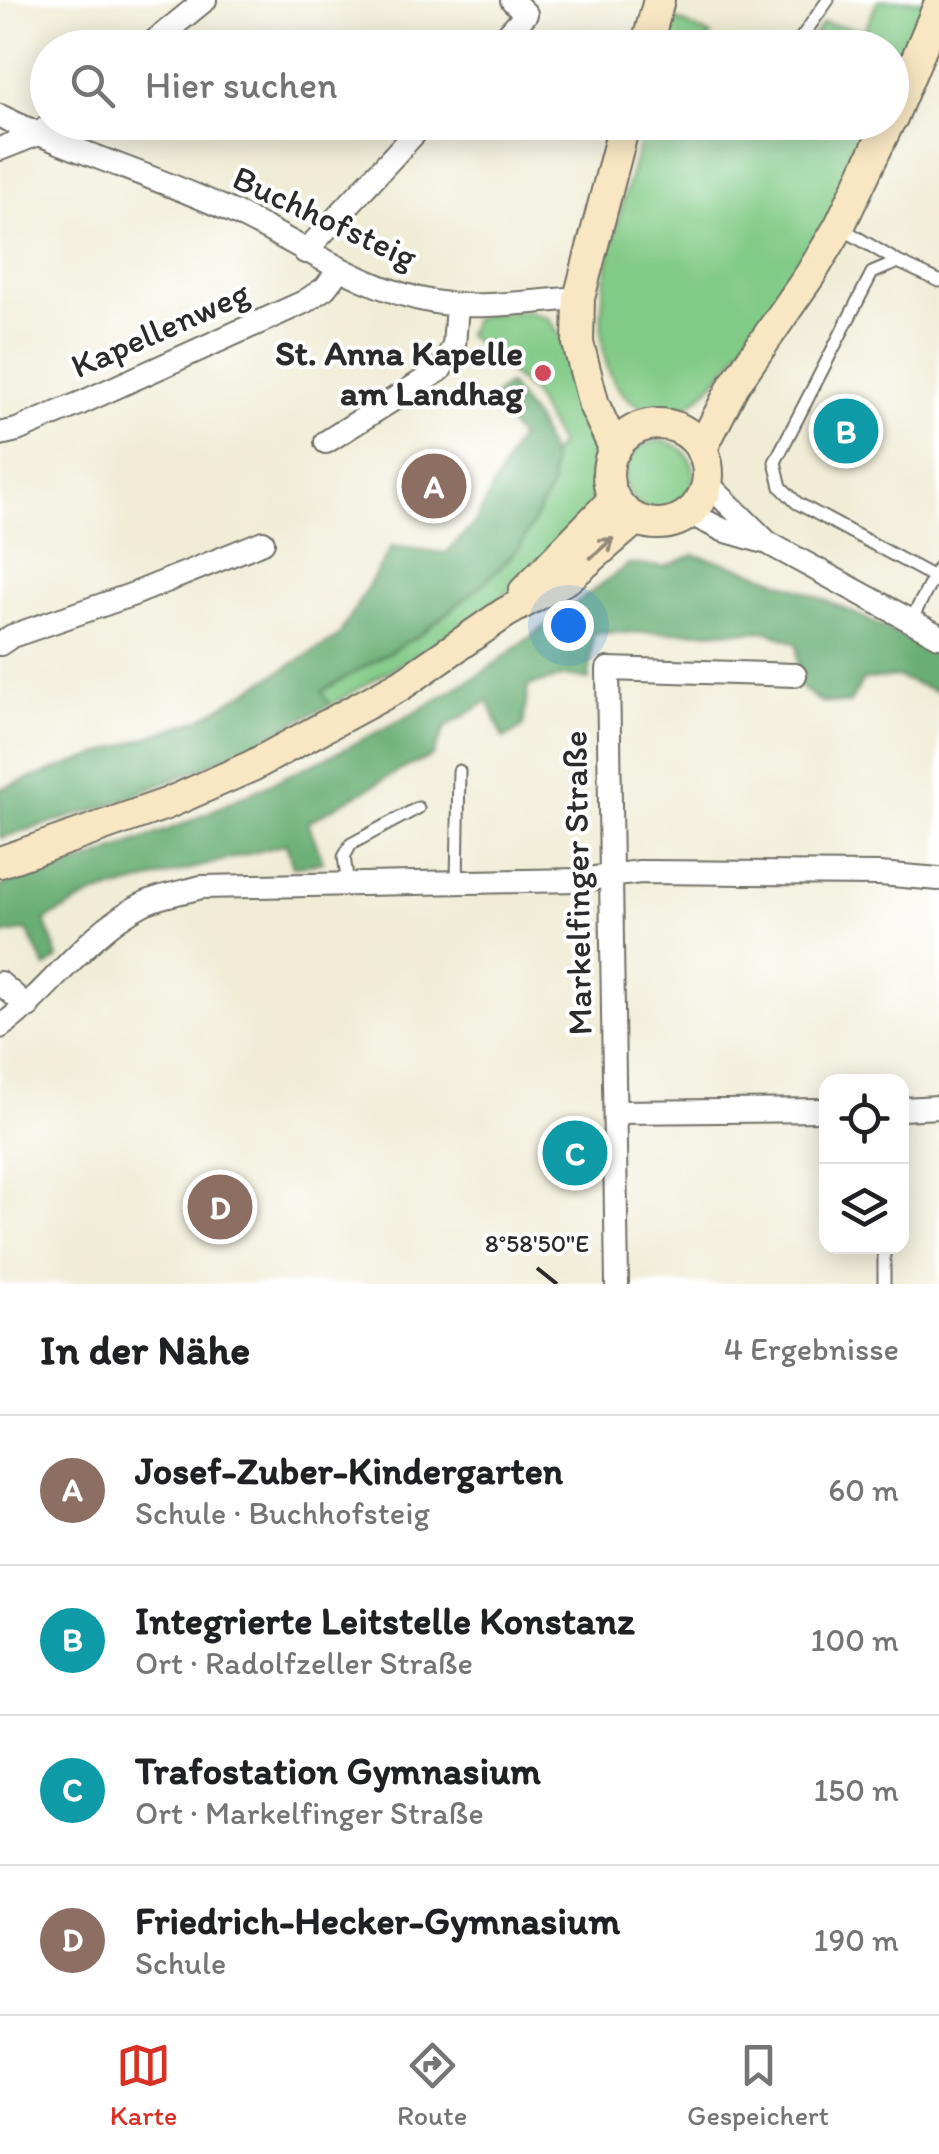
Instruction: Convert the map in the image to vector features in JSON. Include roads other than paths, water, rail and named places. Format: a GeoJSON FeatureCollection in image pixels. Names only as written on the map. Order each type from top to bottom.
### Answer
{"type":"FeatureCollection","features":[{"type":"Feature","properties":{"kind":"street"},"geometry":{"type":"LineString","coordinates":[[168,30],[205,0]]}},
{"type":"Feature","properties":{"kind":"street"},"geometry":{"type":"LineString","coordinates":[[511,30],[526,14],[512,0]]}},
{"type":"Feature","properties":{"kind":"street"},"geometry":{"type":"LineString","coordinates":[[651,30],[659,0]]}},
{"type":"Feature","properties":{"kind":"street"},"geometry":{"type":"LineString","coordinates":[[909,75],[939,5]]}},
{"type":"Feature","properties":{"kind":"street","name":"Buchhofsteig"},"geometry":{"type":"LineString","coordinates":[[0,116],[30,124]]}},
{"type":"Feature","properties":{"kind":"street"},"geometry":{"type":"LineString","coordinates":[[0,149],[30,135]]}},
{"type":"Feature","properties":{"kind":"street","name":"Buchhofsteig"},"geometry":{"type":"LineString","coordinates":[[72,140],[234,212],[339,270],[378,286],[457,305],[580,298]]}},
{"type":"Feature","properties":{"kind":"street"},"geometry":{"type":"LineString","coordinates":[[305,252],[408,140]]}},
{"type":"Feature","properties":{"kind":"street"},"geometry":{"type":"LineString","coordinates":[[614,450],[594,404],[578,343],[580,298],[621,140]]}},
{"type":"Feature","properties":{"kind":"street"},"geometry":{"type":"LineString","coordinates":[[690,439],[734,385],[810,275],[839,227],[880,140]]}},
{"type":"Feature","properties":{"kind":"street","name":"Kapellenweg"},"geometry":{"type":"LineString","coordinates":[[0,434],[80,404],[304,302],[325,288],[339,270]]}},
{"type":"Feature","properties":{"kind":"street"},"geometry":{"type":"LineString","coordinates":[[326,442],[448,362],[454,346],[457,305]]}},
{"type":"Feature","properties":{"kind":"street"},"geometry":{"type":"LineString","coordinates":[[588,376],[640,428]]}},
{"type":"Feature","properties":{"kind":"street"},"geometry":{"type":"LineString","coordinates":[[666,425],[690,439],[706,460],[707,484],[690,513],[664,524],[625,509],[608,474],[614,450],[625,436],[640,428],[666,425]]}},
{"type":"Feature","properties":{"kind":"street"},"geometry":{"type":"LineString","coordinates":[[707,484],[768,543]]}},
{"type":"Feature","properties":{"kind":"street"},"geometry":{"type":"LineString","coordinates":[[0,862],[166,804],[252,766],[401,685],[505,613],[568,578],[625,509]]}},
{"type":"Feature","properties":{"kind":"street"},"geometry":{"type":"LineString","coordinates":[[690,513],[723,530],[768,543],[939,636]]}},
{"type":"Feature","properties":{"kind":"street"},"geometry":{"type":"LineString","coordinates":[[0,644],[12,636],[134,594],[263,542]]}},
{"type":"Feature","properties":{"kind":"street","name":"Markelfinger Straße"},"geometry":{"type":"LineString","coordinates":[[617,1284],[608,668],[795,675]]}},
{"type":"Feature","properties":{"kind":"street"},"geometry":{"type":"LineString","coordinates":[[0,1027],[28,1008],[103,930],[144,903],[202,888],[580,880],[612,874],[790,872],[939,878]]}},
{"type":"Feature","properties":{"kind":"street"},"geometry":{"type":"LineString","coordinates":[[0,984],[28,1008]]}},
{"type":"Feature","properties":{"kind":"street"},"geometry":{"type":"LineString","coordinates":[[909,1109],[939,1107]]}},
{"type":"Feature","properties":{"kind":"street"},"geometry":{"type":"LineString","coordinates":[[616,1112],[819,1110]]}},
{"type":"Feature","properties":{"kind":"lane"},"geometry":{"type":"LineString","coordinates":[[807,30],[828,0]]}},
{"type":"Feature","properties":{"kind":"lane"},"geometry":{"type":"LineString","coordinates":[[839,227],[939,281]]}},
{"type":"Feature","properties":{"kind":"lane"},"geometry":{"type":"LineString","coordinates":[[898,262],[872,274],[776,462],[781,487],[797,503],[936,572],[910,622]]}},
{"type":"Feature","properties":{"kind":"lane"},"geometry":{"type":"LineString","coordinates":[[457,882],[459,770]]}},
{"type":"Feature","properties":{"kind":"lane"},"geometry":{"type":"LineString","coordinates":[[348,884],[344,857],[351,844],[418,808]]}},
{"type":"Feature","properties":{"kind":"lane"},"geometry":{"type":"LineString","coordinates":[[884,1254],[884,1284]]}},
{"type":"Feature","properties":{"kind":"place","name":"St. Anna Kapelle am Landhag"},"geometry":{"type":"Point","coordinates":[543,373]}},
{"type":"Feature","properties":{"kind":"place","name":"Integrierte Leitstelle Konstanz"},"geometry":{"type":"Point","coordinates":[846,431]}},
{"type":"Feature","properties":{"kind":"place","name":"Josef-Zuber-Kindergarten"},"geometry":{"type":"Point","coordinates":[434,486]}},
{"type":"Feature","properties":{"kind":"place","name":"Trafostation Gymnasium"},"geometry":{"type":"Point","coordinates":[575,1153]}},
{"type":"Feature","properties":{"kind":"place","name":"Friedrich-Hecker-Gymnasium"},"geometry":{"type":"Point","coordinates":[220,1207]}}]}
